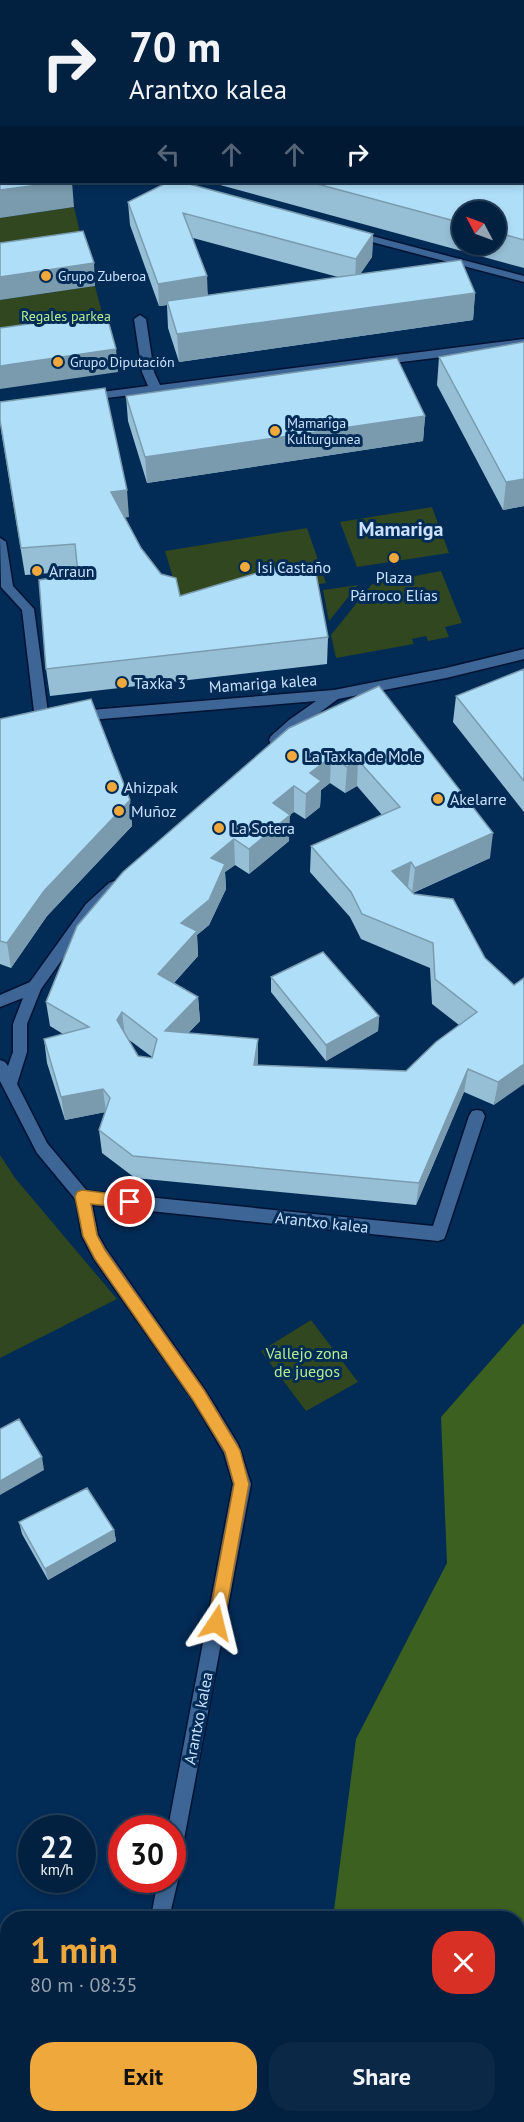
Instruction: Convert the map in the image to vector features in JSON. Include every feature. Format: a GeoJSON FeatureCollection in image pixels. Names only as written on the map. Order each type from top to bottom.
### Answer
{"type":"FeatureCollection","features":[{"type":"Feature","properties":{"kind":"street"},"geometry":{"type":"LineString","coordinates":[[336,229],[524,279]]}},
{"type":"Feature","properties":{"kind":"street"},"geometry":{"type":"LineString","coordinates":[[140,319],[148,372],[155,388]]}},
{"type":"Feature","properties":{"kind":"street"},"geometry":{"type":"LineString","coordinates":[[77,400],[155,388],[524,343]]}},
{"type":"Feature","properties":{"kind":"street","name":"Mamariga kalea"},"geometry":{"type":"LineString","coordinates":[[0,542],[8,587],[28,609],[47,719],[215,703],[334,695],[446,673],[524,654]]}},
{"type":"Feature","properties":{"kind":"street"},"geometry":{"type":"LineString","coordinates":[[269,746],[294,723],[334,695]]}},
{"type":"Feature","properties":{"kind":"street"},"geometry":{"type":"LineString","coordinates":[[10,1082],[20,1052],[20,1024],[35,986],[91,908],[124,878]]}},
{"type":"Feature","properties":{"kind":"street"},"geometry":{"type":"LineString","coordinates":[[0,1001],[35,986]]}},
{"type":"Feature","properties":{"kind":"street","name":"Arantxo kalea"},"geometry":{"type":"LineString","coordinates":[[0,1066],[42,1148],[82,1197],[90,1236],[100,1254],[199,1395],[232,1450],[242,1484],[180,1815]]}},
{"type":"Feature","properties":{"kind":"street","name":"Arantxo kalea"},"geometry":{"type":"LineString","coordinates":[[82,1197],[438,1234],[477,1116]]}},
{"type":"Feature","properties":{"kind":"street"},"geometry":{"type":"LineString","coordinates":[[162,1911],[166,1893]]}},
{"type":"Feature","properties":{"kind":"green space","name":"Regales parkea"},"geometry":{"type":"Polygon","coordinates":[[[74,207],[85,254],[0,266],[0,218],[74,207]]]}},
{"type":"Feature","properties":{"kind":"green space","name":"Regales parkea"},"geometry":{"type":"Polygon","coordinates":[[[95,286],[108,336],[0,351],[0,300],[95,286]]]}},
{"type":"Feature","properties":{"kind":"green space"},"geometry":{"type":"Polygon","coordinates":[[[432,507],[449,553],[357,567],[340,522],[432,507]]]}},
{"type":"Feature","properties":{"kind":"green space","name":"Isi Castaño"},"geometry":{"type":"Polygon","coordinates":[[[307,528],[326,583],[181,605],[165,551],[307,528]]]}},
{"type":"Feature","properties":{"kind":"green space"},"geometry":{"type":"Polygon","coordinates":[[[441,571],[462,623],[445,627],[449,637],[428,641],[426,636],[412,639],[414,644],[336,658],[331,635],[372,584],[441,571]]]}},
{"type":"Feature","properties":{"kind":"green space"},"geometry":{"type":"Polygon","coordinates":[[[358,585],[329,621],[323,590],[358,585]]]}},
{"type":"Feature","properties":{"kind":"green space"},"geometry":{"type":"Polygon","coordinates":[[[0,1155],[15,1178],[117,1299],[0,1358],[0,1155]]]}},
{"type":"Feature","properties":{"kind":"green space","name":"Vallejo zona de juegos"},"geometry":{"type":"Polygon","coordinates":[[[311,1320],[358,1382],[306,1411],[261,1351],[311,1320]]]}},
{"type":"Feature","properties":{"kind":"green space"},"geometry":{"type":"Polygon","coordinates":[[[524,1323],[524,1911],[334,1911],[356,1739],[447,1563],[441,1417],[524,1323]]]}},
{"type":"Feature","properties":{"kind":"building"},"geometry":{"type":"Polygon","coordinates":[[[0,183],[53,183],[0,190],[0,183]]]}},
{"type":"Feature","properties":{"kind":"building"},"geometry":{"type":"Polygon","coordinates":[[[166,183],[186,183],[373,234],[356,259],[183,213],[207,276],[158,284],[128,202],[166,183]]]}},
{"type":"Feature","properties":{"kind":"building"},"geometry":{"type":"Polygon","coordinates":[[[314,183],[524,183],[524,240],[506,235],[506,201],[452,201],[452,220],[314,183]]]}},
{"type":"Feature","properties":{"kind":"building"},"geometry":{"type":"Polygon","coordinates":[[[83,231],[94,263],[0,277],[0,243],[83,231]]]}},
{"type":"Feature","properties":{"kind":"building"},"geometry":{"type":"Polygon","coordinates":[[[461,260],[475,293],[177,334],[167,301],[461,260]]]}},
{"type":"Feature","properties":{"kind":"building"},"geometry":{"type":"Polygon","coordinates":[[[106,313],[116,349],[0,366],[0,328],[106,313]]]}},
{"type":"Feature","properties":{"kind":"building"},"geometry":{"type":"Polygon","coordinates":[[[524,342],[524,479],[506,482],[439,357],[524,342]]]}},
{"type":"Feature","properties":{"kind":"building"},"geometry":{"type":"Polygon","coordinates":[[[397,358],[425,416],[145,457],[126,396],[397,358]]]}},
{"type":"Feature","properties":{"kind":"building"},"geometry":{"type":"Polygon","coordinates":[[[105,388],[127,490],[111,492],[141,548],[161,574],[176,578],[180,596],[287,564],[314,563],[328,637],[46,669],[39,580],[78,574],[75,544],[21,548],[0,420],[0,402],[105,388]]]}},
{"type":"Feature","properties":{"kind":"building"},"geometry":{"type":"Polygon","coordinates":[[[524,669],[524,781],[456,696],[524,669]]]}},
{"type":"Feature","properties":{"kind":"building"},"geometry":{"type":"Polygon","coordinates":[[[379,686],[493,833],[415,868],[411,862],[392,871],[414,894],[453,899],[485,958],[514,985],[524,978],[524,1064],[498,1082],[468,1069],[419,1183],[133,1156],[99,1130],[110,1098],[103,1089],[61,1097],[44,1039],[89,1027],[46,1002],[77,926],[123,872],[289,728],[379,686]],[[331,757],[310,773],[321,781],[306,794],[294,786],[273,803],[290,815],[249,849],[234,839],[211,858],[225,864],[209,900],[181,923],[197,931],[158,974],[198,997],[165,1031],[258,1039],[254,1065],[406,1071],[436,1042],[477,1012],[435,979],[433,943],[362,914],[351,892],[311,846],[400,807],[358,760],[347,767],[331,757]],[[122,1012],[117,1020],[138,1056],[152,1058],[157,1039],[122,1012]]]}},
{"type":"Feature","properties":{"kind":"building"},"geometry":{"type":"Polygon","coordinates":[[[91,699],[130,800],[44,891],[7,943],[0,941],[0,719],[91,699]]]}},
{"type":"Feature","properties":{"kind":"building"},"geometry":{"type":"Polygon","coordinates":[[[323,952],[379,1016],[326,1045],[271,977],[323,952]]]}},
{"type":"Feature","properties":{"kind":"building"},"geometry":{"type":"Polygon","coordinates":[[[19,1419],[42,1457],[0,1481],[0,1429],[19,1419]]]}},
{"type":"Feature","properties":{"kind":"building"},"geometry":{"type":"Polygon","coordinates":[[[87,1488],[114,1530],[45,1569],[19,1522],[87,1488]]]}},
{"type":"Feature","properties":{"kind":"place","name":"Grupo Zuberoa"},"geometry":{"type":"Point","coordinates":[46,276]}},
{"type":"Feature","properties":{"kind":"place","name":"Grupo Diputación"},"geometry":{"type":"Point","coordinates":[58,362]}},
{"type":"Feature","properties":{"kind":"place","name":"Mamariga Kulturgunea"},"geometry":{"type":"Point","coordinates":[275,431]}},
{"type":"Feature","properties":{"kind":"place","name":"Plaza Párroco Elías"},"geometry":{"type":"Point","coordinates":[394,558]}},
{"type":"Feature","properties":{"kind":"place","name":"Isi Castaño"},"geometry":{"type":"Point","coordinates":[245,567]}},
{"type":"Feature","properties":{"kind":"place","name":"Arraun"},"geometry":{"type":"Point","coordinates":[37,571]}},
{"type":"Feature","properties":{"kind":"place","name":"Taxka 3"},"geometry":{"type":"Point","coordinates":[122,683]}},
{"type":"Feature","properties":{"kind":"place","name":"La Taxka de Mole"},"geometry":{"type":"Point","coordinates":[292,756]}},
{"type":"Feature","properties":{"kind":"place","name":"Ahizpak"},"geometry":{"type":"Point","coordinates":[112,787]}},
{"type":"Feature","properties":{"kind":"place","name":"Akelarre"},"geometry":{"type":"Point","coordinates":[438,799]}},
{"type":"Feature","properties":{"kind":"place","name":"Muñoz"},"geometry":{"type":"Point","coordinates":[119,811]}},
{"type":"Feature","properties":{"kind":"place","name":"La Sotera"},"geometry":{"type":"Point","coordinates":[219,828]}},
{"type":"Feature","properties":{"kind":"district","name":"Mamariga"},"geometry":{"type":"Point","coordinates":[401,529]}},
{"type":"Feature","properties":{"kind":"route"},"geometry":{"type":"LineString","coordinates":[[130,1202],[82,1197],[90,1236],[100,1254],[199,1395],[232,1450],[242,1484],[216,1623]]}}]}
